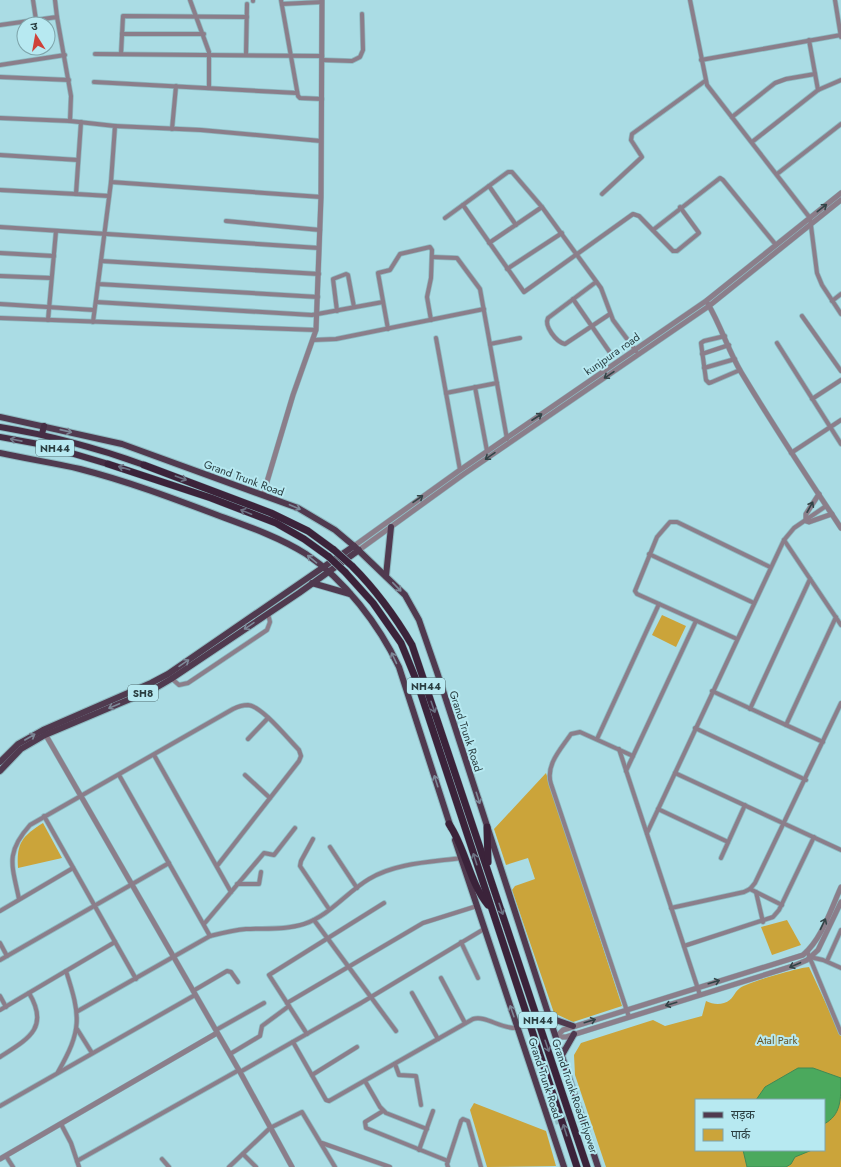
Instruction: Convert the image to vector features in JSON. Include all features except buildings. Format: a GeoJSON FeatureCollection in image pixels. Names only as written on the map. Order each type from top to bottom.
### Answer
{"type":"FeatureCollection","features":[{"type":"Feature","properties":{"kind":"highway"},"geometry":{"type":"LineString","coordinates":[[42,434],[44,426]]}},
{"type":"Feature","properties":{"kind":"highway","name":"NH44"},"geometry":{"type":"LineString","coordinates":[[0,427],[42,434],[121,456],[270,513],[308,531],[334,550],[352,566],[374,589],[398,620],[412,645],[488,872]]}},
{"type":"Feature","properties":{"kind":"highway","name":"NH44"},"geometry":{"type":"LineString","coordinates":[[0,437],[44,445],[108,464],[211,498],[276,523],[304,539],[329,557],[373,603],[401,643],[417,682],[577,1167]]}},
{"type":"Feature","properties":{"kind":"highway"},"geometry":{"type":"LineString","coordinates":[[450,824],[459,839],[478,890],[492,909]]}},
{"type":"Feature","properties":{"kind":"highway"},"geometry":{"type":"LineString","coordinates":[[487,827],[488,872]]}},
{"type":"Feature","properties":{"kind":"highway","name":"Grand Trunk Road Flyover"},"geometry":{"type":"LineString","coordinates":[[488,872],[587,1167]]}},
{"type":"Feature","properties":{"kind":"main road","name":"Grand Trunk Road"},"geometry":{"type":"LineString","coordinates":[[0,417],[122,444],[298,508],[335,530],[405,595],[419,620],[598,1167]]}},
{"type":"Feature","properties":{"kind":"main road","name":"Grand Trunk Road"},"geometry":{"type":"LineString","coordinates":[[0,454],[80,469],[146,488],[260,531],[306,554],[351,594],[378,628],[399,667],[517,1028],[552,1122],[564,1167]]}},
{"type":"Feature","properties":{"kind":"main road"},"geometry":{"type":"LineString","coordinates":[[386,576],[389,525]]}},
{"type":"Feature","properties":{"kind":"main road","name":"SH8"},"geometry":{"type":"LineString","coordinates":[[170,676],[356,548]]}},
{"type":"Feature","properties":{"kind":"main road","name":"SH8"},"geometry":{"type":"LineString","coordinates":[[0,762],[18,744],[151,683],[170,676],[268,614],[312,583],[325,570]]}},
{"type":"Feature","properties":{"kind":"main road"},"geometry":{"type":"LineString","coordinates":[[312,583],[351,594]]}},
{"type":"Feature","properties":{"kind":"main road","name":"SH8"},"geometry":{"type":"LineString","coordinates":[[0,771],[44,732]]}},
{"type":"Feature","properties":{"kind":"main road"},"geometry":{"type":"LineString","coordinates":[[550,1018],[573,1026]]}},
{"type":"Feature","properties":{"kind":"main road"},"geometry":{"type":"LineString","coordinates":[[562,1055],[574,1034]]}},
{"type":"Feature","properties":{"kind":"main road"},"geometry":{"type":"LineString","coordinates":[[574,1116],[581,1114]]}},
{"type":"Feature","properties":{"kind":"street"},"geometry":{"type":"LineString","coordinates":[[34,0],[36,16]]}},
{"type":"Feature","properties":{"kind":"street"},"geometry":{"type":"LineString","coordinates":[[55,0],[69,80],[71,100],[70,121]]}},
{"type":"Feature","properties":{"kind":"street"},"geometry":{"type":"LineString","coordinates":[[190,0],[204,34],[210,55],[208,88]]}},
{"type":"Feature","properties":{"kind":"street"},"geometry":{"type":"LineString","coordinates":[[690,0],[705,81],[810,218],[809,225],[817,273],[841,314]]}},
{"type":"Feature","properties":{"kind":"street"},"geometry":{"type":"LineString","coordinates":[[701,60],[809,40],[841,36],[836,0]]}},
{"type":"Feature","properties":{"kind":"street"},"geometry":{"type":"LineString","coordinates":[[263,495],[293,395],[314,340],[318,315],[321,197],[322,99],[322,1],[282,2],[290,56],[299,98],[322,99]]}},
{"type":"Feature","properties":{"kind":"street"},"geometry":{"type":"LineString","coordinates":[[246,55],[247,4]]}},
{"type":"Feature","properties":{"kind":"street"},"geometry":{"type":"LineString","coordinates":[[95,54],[290,56],[352,61],[360,57],[362,50],[362,14]]}},
{"type":"Feature","properties":{"kind":"street"},"geometry":{"type":"LineString","coordinates":[[121,54],[123,16],[246,18]]}},
{"type":"Feature","properties":{"kind":"street"},"geometry":{"type":"LineString","coordinates":[[0,25],[16,23]]}},
{"type":"Feature","properties":{"kind":"street"},"geometry":{"type":"LineString","coordinates":[[122,34],[204,34]]}},
{"type":"Feature","properties":{"kind":"street"},"geometry":{"type":"LineString","coordinates":[[809,40],[818,90]]}},
{"type":"Feature","properties":{"kind":"street"},"geometry":{"type":"LineString","coordinates":[[0,65],[65,55]]}},
{"type":"Feature","properties":{"kind":"street"},"geometry":{"type":"LineString","coordinates":[[732,117],[775,83],[786,79],[815,74]]}},
{"type":"Feature","properties":{"kind":"street"},"geometry":{"type":"LineString","coordinates":[[0,78],[69,80]]}},
{"type":"Feature","properties":{"kind":"street"},"geometry":{"type":"LineString","coordinates":[[752,142],[818,90],[841,80]]}},
{"type":"Feature","properties":{"kind":"street"},"geometry":{"type":"LineString","coordinates":[[602,194],[642,157],[631,140],[632,134],[705,81]]}},
{"type":"Feature","properties":{"kind":"street"},"geometry":{"type":"LineString","coordinates":[[94,82],[297,93]]}},
{"type":"Feature","properties":{"kind":"street"},"geometry":{"type":"LineString","coordinates":[[172,129],[176,86]]}},
{"type":"Feature","properties":{"kind":"street"},"geometry":{"type":"LineString","coordinates":[[0,118],[70,121],[114,126],[321,141]]}},
{"type":"Feature","properties":{"kind":"street"},"geometry":{"type":"LineString","coordinates":[[76,194],[81,122]]}},
{"type":"Feature","properties":{"kind":"street"},"geometry":{"type":"LineString","coordinates":[[777,174],[841,124]]}},
{"type":"Feature","properties":{"kind":"street"},"geometry":{"type":"LineString","coordinates":[[93,322],[111,182],[114,126]]}},
{"type":"Feature","properties":{"kind":"street"},"geometry":{"type":"LineString","coordinates":[[0,154],[78,160]]}},
{"type":"Feature","properties":{"kind":"street"},"geometry":{"type":"LineString","coordinates":[[445,218],[510,171],[542,207],[562,233],[605,296],[610,314],[637,352]]}},
{"type":"Feature","properties":{"kind":"street"},"geometry":{"type":"LineString","coordinates":[[653,230],[717,178],[721,178],[776,245]]}},
{"type":"Feature","properties":{"kind":"street"},"geometry":{"type":"LineString","coordinates":[[111,182],[321,197]]}},
{"type":"Feature","properties":{"kind":"street"},"geometry":{"type":"LineString","coordinates":[[489,186],[516,225]]}},
{"type":"Feature","properties":{"kind":"street"},"geometry":{"type":"LineString","coordinates":[[0,190],[109,196]]}},
{"type":"Feature","properties":{"kind":"street","name":"kunjpura road"},"geometry":{"type":"LineString","coordinates":[[707,303],[841,193]]}},
{"type":"Feature","properties":{"kind":"street","name":"kunjpura road"},"geometry":{"type":"LineString","coordinates":[[356,548],[446,483],[508,443],[707,303],[841,200]]}},
{"type":"Feature","properties":{"kind":"street"},"geometry":{"type":"LineString","coordinates":[[463,205],[507,269],[523,291],[526,292],[633,214],[640,216],[674,252],[698,235],[698,231],[680,207]]}},
{"type":"Feature","properties":{"kind":"street"},"geometry":{"type":"LineString","coordinates":[[489,243],[542,207]]}},
{"type":"Feature","properties":{"kind":"street"},"geometry":{"type":"LineString","coordinates":[[226,221],[320,230]]}},
{"type":"Feature","properties":{"kind":"street"},"geometry":{"type":"LineString","coordinates":[[0,228],[105,233],[319,248]]}},
{"type":"Feature","properties":{"kind":"street"},"geometry":{"type":"LineString","coordinates":[[48,320],[56,231]]}},
{"type":"Feature","properties":{"kind":"street"},"geometry":{"type":"LineString","coordinates":[[507,269],[562,233]]}},
{"type":"Feature","properties":{"kind":"street"},"geometry":{"type":"LineString","coordinates":[[388,329],[378,273],[390,270],[402,252],[431,248],[431,278],[427,297],[431,320]]}},
{"type":"Feature","properties":{"kind":"street"},"geometry":{"type":"LineString","coordinates":[[0,253],[54,256]]}},
{"type":"Feature","properties":{"kind":"street"},"geometry":{"type":"LineString","coordinates":[[432,257],[454,258],[459,260],[477,284],[484,309],[508,443]]}},
{"type":"Feature","properties":{"kind":"street"},"geometry":{"type":"LineString","coordinates":[[101,261],[319,274]]}},
{"type":"Feature","properties":{"kind":"street"},"geometry":{"type":"LineString","coordinates":[[337,310],[333,279],[346,274],[354,307]]}},
{"type":"Feature","properties":{"kind":"street"},"geometry":{"type":"LineString","coordinates":[[0,276],[51,278]]}},
{"type":"Feature","properties":{"kind":"street"},"geometry":{"type":"LineString","coordinates":[[596,282],[548,318],[547,323],[558,340],[565,344],[610,314]]}},
{"type":"Feature","properties":{"kind":"street"},"geometry":{"type":"LineString","coordinates":[[98,284],[318,297]]}},
{"type":"Feature","properties":{"kind":"street"},"geometry":{"type":"LineString","coordinates":[[832,301],[841,294]]}},
{"type":"Feature","properties":{"kind":"street"},"geometry":{"type":"LineString","coordinates":[[573,299],[612,354]]}},
{"type":"Feature","properties":{"kind":"street"},"geometry":{"type":"LineString","coordinates":[[96,302],[318,315],[383,302]]}},
{"type":"Feature","properties":{"kind":"street"},"geometry":{"type":"LineString","coordinates":[[707,303],[725,336],[740,370],[791,453],[841,528]]}},
{"type":"Feature","properties":{"kind":"street"},"geometry":{"type":"LineString","coordinates":[[0,304],[94,310]]}},
{"type":"Feature","properties":{"kind":"street"},"geometry":{"type":"LineString","coordinates":[[314,340],[336,339],[484,309]]}},
{"type":"Feature","properties":{"kind":"street"},"geometry":{"type":"LineString","coordinates":[[802,316],[841,371]]}},
{"type":"Feature","properties":{"kind":"street"},"geometry":{"type":"LineString","coordinates":[[0,318],[316,330]]}},
{"type":"Feature","properties":{"kind":"street"},"geometry":{"type":"LineString","coordinates":[[725,336],[702,342],[701,346],[706,380],[709,383],[740,370]]}},
{"type":"Feature","properties":{"kind":"street"},"geometry":{"type":"LineString","coordinates":[[436,338],[460,470]]}},
{"type":"Feature","properties":{"kind":"street"},"geometry":{"type":"LineString","coordinates":[[490,344],[520,338]]}},
{"type":"Feature","properties":{"kind":"street"},"geometry":{"type":"LineString","coordinates":[[777,343],[841,444]]}},
{"type":"Feature","properties":{"kind":"street"},"geometry":{"type":"LineString","coordinates":[[702,354],[729,345]]}},
{"type":"Feature","properties":{"kind":"street","name":"kunjpura road"},"geometry":{"type":"LineString","coordinates":[[446,483],[460,470],[507,437],[637,352]]}},
{"type":"Feature","properties":{"kind":"street"},"geometry":{"type":"LineString","coordinates":[[704,368],[735,359]]}},
{"type":"Feature","properties":{"kind":"street"},"geometry":{"type":"LineString","coordinates":[[812,399],[841,380]]}},
{"type":"Feature","properties":{"kind":"street"},"geometry":{"type":"LineString","coordinates":[[446,393],[497,383]]}},
{"type":"Feature","properties":{"kind":"street"},"geometry":{"type":"LineString","coordinates":[[474,387],[487,451]]}},
{"type":"Feature","properties":{"kind":"street"},"geometry":{"type":"LineString","coordinates":[[791,453],[841,420]]}},
{"type":"Feature","properties":{"kind":"street"},"geometry":{"type":"LineString","coordinates":[[806,521],[806,514],[819,494]]}},
{"type":"Feature","properties":{"kind":"street"},"geometry":{"type":"LineString","coordinates":[[647,833],[712,691],[784,540],[794,528],[826,506]]}},
{"type":"Feature","properties":{"kind":"street"},"geometry":{"type":"LineString","coordinates":[[806,521],[809,522],[832,514]]}},
{"type":"Feature","properties":{"kind":"street"},"geometry":{"type":"LineString","coordinates":[[737,639],[637,594],[635,591],[649,554],[664,527],[670,522],[677,522],[770,567]]}},
{"type":"Feature","properties":{"kind":"street"},"geometry":{"type":"LineString","coordinates":[[784,540],[841,625]]}},
{"type":"Feature","properties":{"kind":"street"},"geometry":{"type":"LineString","coordinates":[[649,554],[754,603]]}},
{"type":"Feature","properties":{"kind":"street"},"geometry":{"type":"LineString","coordinates":[[750,709],[810,580]]}},
{"type":"Feature","properties":{"kind":"street"},"geometry":{"type":"LineString","coordinates":[[597,739],[659,604]]}},
{"type":"Feature","properties":{"kind":"street"},"geometry":{"type":"LineString","coordinates":[[170,676],[179,685],[188,683],[267,630],[270,622],[268,614]]}},
{"type":"Feature","properties":{"kind":"street"},"geometry":{"type":"LineString","coordinates":[[786,725],[836,618]]}},
{"type":"Feature","properties":{"kind":"street"},"geometry":{"type":"LineString","coordinates":[[626,771],[696,621]]}},
{"type":"Feature","properties":{"kind":"street"},"geometry":{"type":"LineString","coordinates":[[712,691],[823,742]]}},
{"type":"Feature","properties":{"kind":"street"},"geometry":{"type":"LineString","coordinates":[[671,908],[750,889],[756,883],[806,780],[841,703]]}},
{"type":"Feature","properties":{"kind":"street"},"geometry":{"type":"LineString","coordinates":[[19,899],[12,868],[13,852],[18,838],[30,825],[81,795],[119,776],[240,706],[248,705],[256,707],[268,718],[299,750],[301,756],[299,761],[217,866]]}},
{"type":"Feature","properties":{"kind":"street"},"geometry":{"type":"LineString","coordinates":[[248,739],[268,718]]}},
{"type":"Feature","properties":{"kind":"street"},"geometry":{"type":"LineString","coordinates":[[695,728],[806,780]]}},
{"type":"Feature","properties":{"kind":"street"},"geometry":{"type":"LineString","coordinates":[[44,732],[230,1054],[292,1167]]}},
{"type":"Feature","properties":{"kind":"street"},"geometry":{"type":"LineString","coordinates":[[629,1017],[551,784],[549,773],[550,766],[571,734],[580,732],[633,756]]}},
{"type":"Feature","properties":{"kind":"street"},"geometry":{"type":"LineString","coordinates":[[619,750],[700,995]]}},
{"type":"Feature","properties":{"kind":"street"},"geometry":{"type":"LineString","coordinates":[[154,755],[231,892]]}},
{"type":"Feature","properties":{"kind":"street"},"geometry":{"type":"LineString","coordinates":[[674,773],[841,850]]}},
{"type":"Feature","properties":{"kind":"street"},"geometry":{"type":"LineString","coordinates":[[119,776],[210,936]]}},
{"type":"Feature","properties":{"kind":"street"},"geometry":{"type":"LineString","coordinates":[[245,776],[270,798]]}},
{"type":"Feature","properties":{"kind":"street"},"geometry":{"type":"LineString","coordinates":[[721,858],[744,805]]}},
{"type":"Feature","properties":{"kind":"street"},"geometry":{"type":"LineString","coordinates":[[658,808],[728,842]]}},
{"type":"Feature","properties":{"kind":"street"},"geometry":{"type":"LineString","coordinates":[[44,816],[136,979]]}},
{"type":"Feature","properties":{"kind":"street"},"geometry":{"type":"LineString","coordinates":[[204,924],[264,853],[274,855],[296,828]]}},
{"type":"Feature","properties":{"kind":"street"},"geometry":{"type":"LineString","coordinates":[[684,946],[763,922],[773,917],[782,905],[814,837]]}},
{"type":"Feature","properties":{"kind":"street"},"geometry":{"type":"LineString","coordinates":[[313,839],[301,861],[300,866],[329,909]]}},
{"type":"Feature","properties":{"kind":"street"},"geometry":{"type":"LineString","coordinates":[[330,847],[357,888]]}},
{"type":"Feature","properties":{"kind":"street"},"geometry":{"type":"LineString","coordinates":[[78,1011],[174,958],[210,936],[245,929],[291,927],[314,920],[380,872],[396,868],[461,858]]}},
{"type":"Feature","properties":{"kind":"street"},"geometry":{"type":"LineString","coordinates":[[0,960],[169,863]]}},
{"type":"Feature","properties":{"kind":"street"},"geometry":{"type":"LineString","coordinates":[[0,911],[73,868]]}},
{"type":"Feature","properties":{"kind":"street"},"geometry":{"type":"LineString","coordinates":[[237,884],[259,884],[261,872]]}},
{"type":"Feature","properties":{"kind":"street"},"geometry":{"type":"LineString","coordinates":[[556,1037],[563,1030],[573,1026],[803,955],[817,937],[841,887]]}},
{"type":"Feature","properties":{"kind":"street"},"geometry":{"type":"LineString","coordinates":[[750,889],[782,905]]}},
{"type":"Feature","properties":{"kind":"street"},"geometry":{"type":"LineString","coordinates":[[756,892],[763,922]]}},
{"type":"Feature","properties":{"kind":"street"},"geometry":{"type":"LineString","coordinates":[[556,1037],[566,1037],[793,966],[810,957],[818,950],[841,902]]}},
{"type":"Feature","properties":{"kind":"street"},"geometry":{"type":"LineString","coordinates":[[308,1034],[269,975],[384,903]]}},
{"type":"Feature","properties":{"kind":"street"},"geometry":{"type":"LineString","coordinates":[[230,1054],[260,1036],[262,1026],[288,1005],[423,923],[477,906]]}},
{"type":"Feature","properties":{"kind":"street"},"geometry":{"type":"LineString","coordinates":[[314,920],[396,1031]]}},
{"type":"Feature","properties":{"kind":"street"},"geometry":{"type":"LineString","coordinates":[[77,1160],[308,1034],[484,929]]}},
{"type":"Feature","properties":{"kind":"street"},"geometry":{"type":"LineString","coordinates":[[827,961],[841,930]]}},
{"type":"Feature","properties":{"kind":"street"},"geometry":{"type":"LineString","coordinates":[[0,1010],[115,942]]}},
{"type":"Feature","properties":{"kind":"street"},"geometry":{"type":"LineString","coordinates":[[461,942],[478,978]]}},
{"type":"Feature","properties":{"kind":"street"},"geometry":{"type":"LineString","coordinates":[[0,943],[7,956]]}},
{"type":"Feature","properties":{"kind":"street"},"geometry":{"type":"LineString","coordinates":[[807,951],[841,1033]]}},
{"type":"Feature","properties":{"kind":"street"},"geometry":{"type":"LineString","coordinates":[[810,957],[827,961],[841,968]]}},
{"type":"Feature","properties":{"kind":"street"},"geometry":{"type":"LineString","coordinates":[[58,1072],[74,1041],[77,1028],[78,1011],[66,971]]}},
{"type":"Feature","properties":{"kind":"street"},"geometry":{"type":"LineString","coordinates":[[0,1106],[194,993],[227,971],[231,972],[238,982]]}},
{"type":"Feature","properties":{"kind":"street"},"geometry":{"type":"LineString","coordinates":[[441,978],[465,1023]]}},
{"type":"Feature","properties":{"kind":"street"},"geometry":{"type":"LineString","coordinates":[[0,1057],[26,1041],[35,1031],[38,1017],[35,1002],[29,993]]}},
{"type":"Feature","properties":{"kind":"street"},"geometry":{"type":"LineString","coordinates":[[412,993],[438,1039]]}},
{"type":"Feature","properties":{"kind":"street"},"geometry":{"type":"LineString","coordinates":[[0,996],[6,1007]]}},
{"type":"Feature","properties":{"kind":"street"},"geometry":{"type":"LineString","coordinates":[[0,1159],[264,1003]]}},
{"type":"Feature","properties":{"kind":"street"},"geometry":{"type":"LineString","coordinates":[[293,1042],[326,1100],[329,1101],[477,1017],[507,1028],[517,1028]]}},
{"type":"Feature","properties":{"kind":"street"},"geometry":{"type":"LineString","coordinates":[[77,1028],[92,1053]]}},
{"type":"Feature","properties":{"kind":"street"},"geometry":{"type":"LineString","coordinates":[[312,1075],[358,1047]]}},
{"type":"Feature","properties":{"kind":"street"},"geometry":{"type":"LineString","coordinates":[[395,1064],[399,1075],[413,1074],[416,1076],[421,1105]]}},
{"type":"Feature","properties":{"kind":"street"},"geometry":{"type":"LineString","coordinates":[[365,1081],[383,1111],[391,1116],[427,1129]]}},
{"type":"Feature","properties":{"kind":"street"},"geometry":{"type":"LineString","coordinates":[[383,1111],[365,1122],[364,1126],[419,1150],[447,1165],[461,1121],[466,1119],[468,1121],[481,1167]]}},
{"type":"Feature","properties":{"kind":"street"},"geometry":{"type":"LineString","coordinates":[[419,1150],[433,1111]]}},
{"type":"Feature","properties":{"kind":"street"},"geometry":{"type":"LineString","coordinates":[[229,1167],[270,1128],[298,1112],[302,1112],[322,1143],[335,1167]]}},
{"type":"Feature","properties":{"kind":"street"},"geometry":{"type":"LineString","coordinates":[[61,1124],[79,1167]]}},
{"type":"Feature","properties":{"kind":"street"},"geometry":{"type":"LineString","coordinates":[[322,1143],[390,1167]]}},
{"type":"Feature","properties":{"kind":"street"},"geometry":{"type":"LineString","coordinates":[[243,1154],[256,1167]]}},
{"type":"Feature","properties":{"kind":"street"},"geometry":{"type":"LineString","coordinates":[[6,1156],[13,1167]]}},
{"type":"Feature","properties":{"kind":"street"},"geometry":{"type":"LineString","coordinates":[[162,1159],[169,1167]]}},
{"type":"Feature","properties":{"kind":"green space"},"geometry":{"type":"Polygon","coordinates":[[[662,615],[686,626],[676,647],[652,635],[662,615]]]}},
{"type":"Feature","properties":{"kind":"green space"},"geometry":{"type":"Polygon","coordinates":[[[546,773],[622,1006],[573,1022],[554,1013],[512,890],[515,886],[535,879],[528,858],[506,865],[494,829],[546,773]]]}},
{"type":"Feature","properties":{"kind":"green space"},"geometry":{"type":"Polygon","coordinates":[[[43,823],[62,858],[18,868],[18,852],[22,841],[30,832],[43,823]]]}},
{"type":"Feature","properties":{"kind":"green space"},"geometry":{"type":"Polygon","coordinates":[[[787,920],[801,945],[772,955],[761,927],[787,920]]]}},
{"type":"Feature","properties":{"kind":"green space","name":"Atal Park"},"geometry":{"type":"Polygon","coordinates":[[[809,967],[841,1036],[841,1167],[606,1167],[575,1075],[574,1055],[581,1043],[653,1020],[665,1026],[702,1016],[706,1001],[715,1004],[727,1002],[740,988],[745,985],[809,967]]]}},
{"type":"Feature","properties":{"kind":"green space"},"geometry":{"type":"Polygon","coordinates":[[[474,1103],[546,1131],[556,1166],[487,1167],[470,1110],[474,1103]]]}},
{"type":"Feature","properties":{"kind":"shaded area"},"geometry":{"type":"Polygon","coordinates":[[[798,1068],[813,1068],[841,1078],[839,1106],[834,1116],[825,1123],[825,1099],[757,1099],[765,1087],[798,1068]]]}},
{"type":"Feature","properties":{"kind":"shaded area"},"geometry":{"type":"Polygon","coordinates":[[[743,1151],[810,1151],[795,1157],[791,1164],[786,1167],[747,1167],[743,1151]]]}},
{"type":"Feature","properties":{"kind":"tunnel"},"geometry":{"type":"LineString","coordinates":[[555,1122],[574,1116]]}}]}
